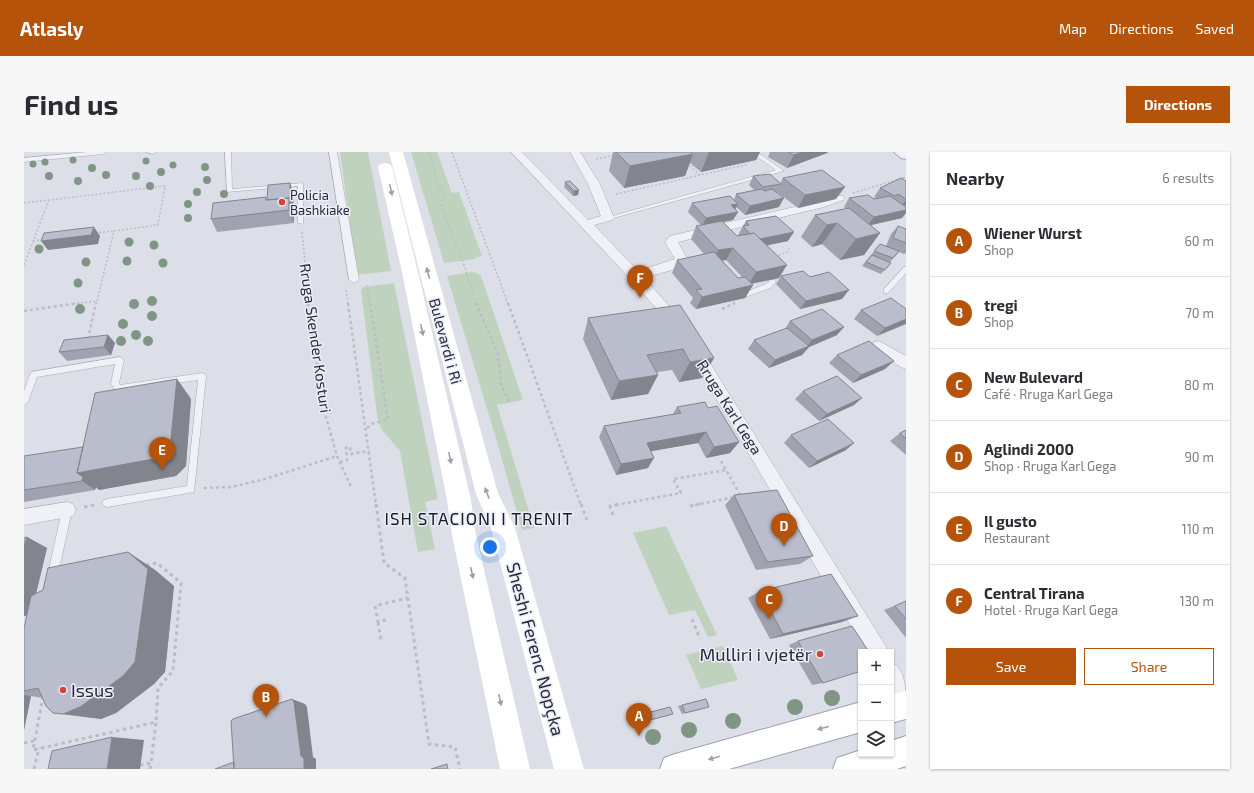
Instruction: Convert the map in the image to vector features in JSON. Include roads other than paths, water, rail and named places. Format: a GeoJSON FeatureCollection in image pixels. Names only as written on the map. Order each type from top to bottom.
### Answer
{"type":"FeatureCollection","features":[{"type":"Feature","properties":{"kind":"main road","name":"Bulevardi i Ri"},"geometry":{"type":"LineString","coordinates":[[382,152],[412,280],[456,485],[464,534],[515,769]]}},
{"type":"Feature","properties":{"kind":"main road","name":"Bulevardi i Ri"},"geometry":{"type":"LineString","coordinates":[[396,152],[487,494],[503,528]]}},
{"type":"Feature","properties":{"kind":"main road","name":"Sheshi Ferenc Nopçka"},"geometry":{"type":"LineString","coordinates":[[503,528],[569,769]]}},
{"type":"Feature","properties":{"kind":"main road"},"geometry":{"type":"LineString","coordinates":[[894,708],[906,705]]}},
{"type":"Feature","properties":{"kind":"main road"},"geometry":{"type":"LineString","coordinates":[[675,769],[858,718]]}},
{"type":"Feature","properties":{"kind":"main road"},"geometry":{"type":"LineString","coordinates":[[848,769],[906,751]]}},
{"type":"Feature","properties":{"kind":"street"},"geometry":{"type":"LineString","coordinates":[[333,152],[354,280]]}},
{"type":"Feature","properties":{"kind":"street","name":"Rruga Karl Gega"},"geometry":{"type":"LineString","coordinates":[[516,152],[636,276],[676,322],[876,649]]}},
{"type":"Feature","properties":{"kind":"street"},"geometry":{"type":"LineString","coordinates":[[901,152],[906,155]]}},
{"type":"Feature","properties":{"kind":"street"},"geometry":{"type":"LineString","coordinates":[[577,157],[608,218],[585,224]]}},
{"type":"Feature","properties":{"kind":"street"},"geometry":{"type":"LineString","coordinates":[[636,276],[685,261],[671,242],[674,239],[820,205],[839,198]]}},
{"type":"Feature","properties":{"kind":"street"},"geometry":{"type":"LineString","coordinates":[[879,346],[906,362]]}},
{"type":"Feature","properties":{"kind":"street"},"geometry":{"type":"LineString","coordinates":[[24,517],[67,510]]}},
{"type":"Feature","properties":{"kind":"street"},"geometry":{"type":"LineString","coordinates":[[894,678],[906,696]]}},
{"type":"Feature","properties":{"kind":"lane"},"geometry":{"type":"LineString","coordinates":[[24,160],[103,152]]}},
{"type":"Feature","properties":{"kind":"lane"},"geometry":{"type":"LineString","coordinates":[[228,152],[229,191],[301,184],[302,223]]}},
{"type":"Feature","properties":{"kind":"lane"},"geometry":{"type":"LineString","coordinates":[[608,218],[781,171],[753,152]]}},
{"type":"Feature","properties":{"kind":"lane"},"geometry":{"type":"LineString","coordinates":[[886,291],[906,269]]}},
{"type":"Feature","properties":{"kind":"lane"},"geometry":{"type":"LineString","coordinates":[[735,287],[744,295],[768,286],[773,282]]}},
{"type":"Feature","properties":{"kind":"lane"},"geometry":{"type":"LineString","coordinates":[[24,402],[34,374],[120,360],[116,383],[118,388],[202,376],[191,489],[107,503]]}},
{"type":"Feature","properties":{"kind":"lane"},"geometry":{"type":"LineString","coordinates":[[53,574],[67,510]]}},
{"type":"Feature","properties":{"kind":"place","name":"Policia Bashkiake"},"geometry":{"type":"Point","coordinates":[282,202]}},
{"type":"Feature","properties":{"kind":"place","name":"Central Tirana"},"geometry":{"type":"Point","coordinates":[640,298]}},
{"type":"Feature","properties":{"kind":"place","name":"Il gusto"},"geometry":{"type":"Point","coordinates":[162,470]}},
{"type":"Feature","properties":{"kind":"place","name":"Aglindi 2000"},"geometry":{"type":"Point","coordinates":[784,546]}},
{"type":"Feature","properties":{"kind":"place","name":"New Bulevard"},"geometry":{"type":"Point","coordinates":[769,619]}},
{"type":"Feature","properties":{"kind":"place","name":"Mulliri i vjetër"},"geometry":{"type":"Point","coordinates":[820,654]}},
{"type":"Feature","properties":{"kind":"place","name":"Issus"},"geometry":{"type":"Point","coordinates":[63,690]}},
{"type":"Feature","properties":{"kind":"place","name":"tregi"},"geometry":{"type":"Point","coordinates":[266,717]}},
{"type":"Feature","properties":{"kind":"place","name":"Wiener Wurst"},"geometry":{"type":"Point","coordinates":[639,736]}},
{"type":"Feature","properties":{"kind":"district","name":"ISH STACIONI I TRENIT"},"geometry":{"type":"Point","coordinates":[479,518]}}]}
